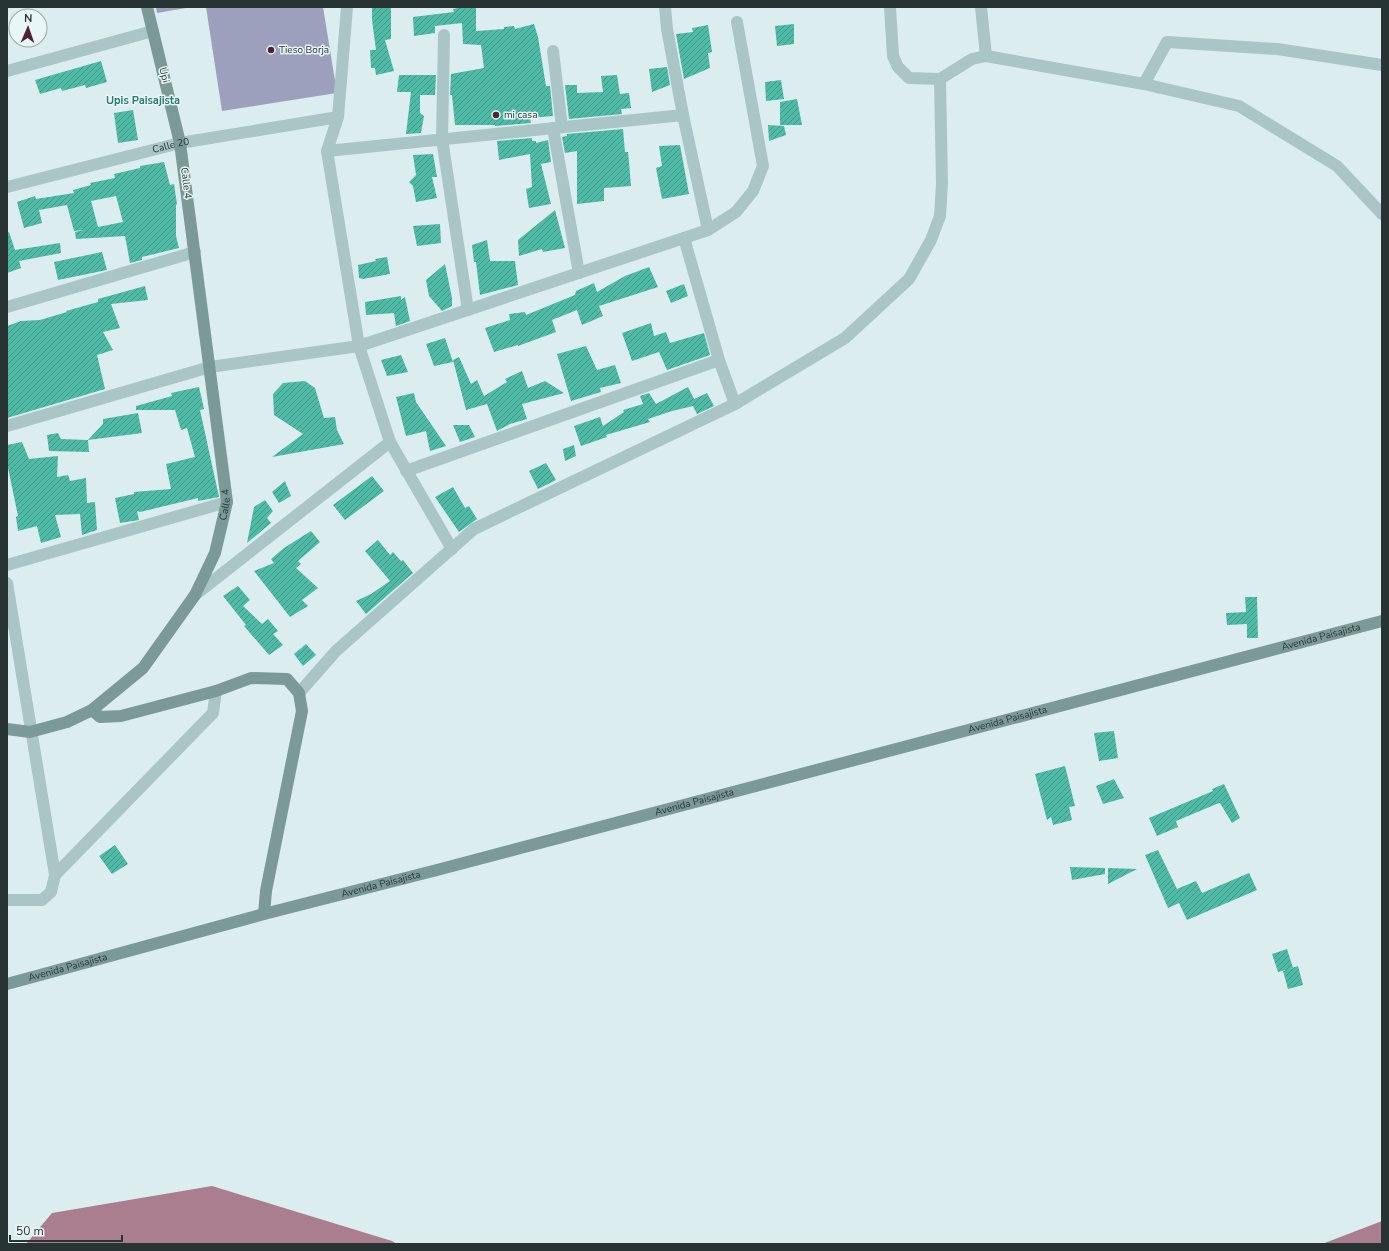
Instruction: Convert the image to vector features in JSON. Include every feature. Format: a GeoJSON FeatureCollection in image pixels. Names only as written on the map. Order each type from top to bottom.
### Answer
{"type":"FeatureCollection","features":[{"type":"Feature","properties":{"kind":"main road","name":"Upi"},"geometry":{"type":"LineString","coordinates":[[147,7],[180,143]]}},
{"type":"Feature","properties":{"kind":"main road","name":"Calle 4"},"geometry":{"type":"LineString","coordinates":[[7,729],[30,732],[67,722],[92,710],[143,668],[195,595],[215,552],[227,502],[180,143]]}},
{"type":"Feature","properties":{"kind":"main road","name":"Avenida Paisajista"},"geometry":{"type":"LineString","coordinates":[[7,984],[264,914],[453,866],[1382,621]]}},
{"type":"Feature","properties":{"kind":"main road"},"geometry":{"type":"LineString","coordinates":[[92,710],[100,717],[121,716],[216,691],[251,678],[287,679],[299,692],[302,711],[266,891],[264,914]]}},
{"type":"Feature","properties":{"kind":"street"},"geometry":{"type":"LineString","coordinates":[[347,7],[338,118],[327,151],[359,346],[390,442],[452,549]]}},
{"type":"Feature","properties":{"kind":"street"},"geometry":{"type":"LineString","coordinates":[[665,7],[667,29],[683,115],[708,230]]}},
{"type":"Feature","properties":{"kind":"street"},"geometry":{"type":"LineString","coordinates":[[890,7],[894,56],[898,66],[908,78],[940,79],[972,59],[986,56],[1144,84],[1239,106],[1337,166],[1382,214]]}},
{"type":"Feature","properties":{"kind":"street"},"geometry":{"type":"LineString","coordinates":[[981,7],[986,56]]}},
{"type":"Feature","properties":{"kind":"street"},"geometry":{"type":"LineString","coordinates":[[7,426],[210,367],[359,346],[708,230],[736,212],[753,191],[763,166],[737,22]]}},
{"type":"Feature","properties":{"kind":"street"},"geometry":{"type":"LineString","coordinates":[[7,71],[153,31]]}},
{"type":"Feature","properties":{"kind":"street"},"geometry":{"type":"LineString","coordinates":[[444,35],[442,140],[468,310]]}},
{"type":"Feature","properties":{"kind":"street"},"geometry":{"type":"LineString","coordinates":[[1144,84],[1167,42],[1278,48],[1382,65]]}},
{"type":"Feature","properties":{"kind":"street"},"geometry":{"type":"LineString","coordinates":[[552,51],[558,128],[579,273]]}},
{"type":"Feature","properties":{"kind":"street"},"geometry":{"type":"LineString","coordinates":[[299,692],[336,651],[474,529],[735,404],[845,338],[909,279],[931,240],[940,216],[942,184],[939,98],[940,79]]}},
{"type":"Feature","properties":{"kind":"street"},"geometry":{"type":"LineString","coordinates":[[327,151],[683,115]]}},
{"type":"Feature","properties":{"kind":"street","name":"Calle 20"},"geometry":{"type":"LineString","coordinates":[[7,187],[180,143],[338,118]]}},
{"type":"Feature","properties":{"kind":"street"},"geometry":{"type":"LineString","coordinates":[[684,238],[718,360],[735,404]]}},
{"type":"Feature","properties":{"kind":"street"},"geometry":{"type":"LineString","coordinates":[[7,308],[195,252]]}},
{"type":"Feature","properties":{"kind":"street"},"geometry":{"type":"LineString","coordinates":[[406,471],[718,360]]}},
{"type":"Feature","properties":{"kind":"street"},"geometry":{"type":"LineString","coordinates":[[195,595],[390,442]]}},
{"type":"Feature","properties":{"kind":"street"},"geometry":{"type":"LineString","coordinates":[[7,564],[227,502]]}},
{"type":"Feature","properties":{"kind":"street"},"geometry":{"type":"LineString","coordinates":[[7,583],[30,732],[55,875],[51,892],[42,900],[7,900]]}},
{"type":"Feature","properties":{"kind":"street"},"geometry":{"type":"LineString","coordinates":[[55,875],[214,713],[216,691]]}},
{"type":"Feature","properties":{"kind":"shaded area"},"geometry":{"type":"Polygon","coordinates":[[[156,7],[192,7],[157,13],[156,7]]]}},
{"type":"Feature","properties":{"kind":"shaded area","name":"Tieso Borja"},"geometry":{"type":"Polygon","coordinates":[[[206,7],[323,7],[337,93],[222,111],[206,7]]]}},
{"type":"Feature","properties":{"kind":"shaded area"},"geometry":{"type":"Polygon","coordinates":[[[212,1186],[392,1241],[397,1244],[26,1244],[52,1213],[212,1186]]]}},
{"type":"Feature","properties":{"kind":"shaded area"},"geometry":{"type":"Polygon","coordinates":[[[1382,1221],[1382,1244],[1322,1244],[1382,1221]]]}},
{"type":"Feature","properties":{"kind":"building"},"geometry":{"type":"Polygon","coordinates":[[[372,7],[391,7],[391,39],[385,40],[394,71],[376,75],[375,68],[371,68],[370,50],[376,50],[372,20],[372,7]]]}},
{"type":"Feature","properties":{"kind":"building"},"geometry":{"type":"Polygon","coordinates":[[[462,7],[476,7],[476,31],[504,29],[504,27],[514,26],[515,29],[534,24],[538,37],[546,86],[550,86],[553,116],[530,118],[531,123],[495,126],[455,125],[452,95],[450,95],[451,74],[484,68],[481,45],[463,44],[462,23],[435,26],[435,33],[414,36],[413,17],[454,12],[453,9],[462,7]]]}},
{"type":"Feature","properties":{"kind":"building"},"geometry":{"type":"Polygon","coordinates":[[[794,24],[794,44],[777,46],[775,26],[794,24]]]}},
{"type":"Feature","properties":{"kind":"building"},"geometry":{"type":"Polygon","coordinates":[[[708,25],[712,52],[708,53],[710,68],[684,79],[676,34],[693,32],[692,28],[708,25]]]}},
{"type":"Feature","properties":{"kind":"building"},"geometry":{"type":"Polygon","coordinates":[[[101,61],[107,82],[86,88],[85,85],[62,91],[61,88],[40,94],[35,80],[101,61]]]}},
{"type":"Feature","properties":{"kind":"building"},"geometry":{"type":"Polygon","coordinates":[[[667,67],[670,85],[652,92],[649,69],[667,67]]]}},
{"type":"Feature","properties":{"kind":"building"},"geometry":{"type":"Polygon","coordinates":[[[399,75],[436,75],[435,95],[420,95],[420,113],[424,116],[421,133],[406,134],[411,92],[397,92],[399,75]]]}},
{"type":"Feature","properties":{"kind":"building"},"geometry":{"type":"Polygon","coordinates":[[[617,75],[620,94],[629,93],[631,108],[621,109],[622,114],[569,119],[565,85],[577,85],[577,93],[603,92],[601,76],[617,75]]]}},
{"type":"Feature","properties":{"kind":"building"},"geometry":{"type":"Polygon","coordinates":[[[781,80],[784,99],[766,101],[765,82],[781,80]]]}},
{"type":"Feature","properties":{"kind":"building"},"geometry":{"type":"Polygon","coordinates":[[[797,99],[802,125],[780,125],[780,102],[797,99]]]}},
{"type":"Feature","properties":{"kind":"building"},"geometry":{"type":"Polygon","coordinates":[[[133,110],[138,140],[118,143],[114,113],[133,110]]]}},
{"type":"Feature","properties":{"kind":"building"},"geometry":{"type":"Polygon","coordinates":[[[768,125],[784,126],[786,135],[769,141],[768,125]]]}},
{"type":"Feature","properties":{"kind":"building"},"geometry":{"type":"Polygon","coordinates":[[[623,129],[625,152],[628,152],[631,186],[604,188],[604,201],[577,204],[577,151],[565,153],[562,137],[567,136],[567,134],[623,129]]]}},
{"type":"Feature","properties":{"kind":"building"},"geometry":{"type":"Polygon","coordinates":[[[532,138],[532,141],[536,141],[536,143],[548,140],[551,162],[541,164],[551,204],[529,208],[526,189],[532,187],[530,154],[499,160],[497,141],[532,138]]]}},
{"type":"Feature","properties":{"kind":"building"},"geometry":{"type":"Polygon","coordinates":[[[680,145],[689,194],[662,199],[656,168],[662,166],[659,146],[680,145]]]}},
{"type":"Feature","properties":{"kind":"building"},"geometry":{"type":"Polygon","coordinates":[[[433,154],[437,177],[432,177],[437,198],[416,202],[413,186],[409,182],[416,175],[413,155],[433,154]]]}},
{"type":"Feature","properties":{"kind":"building"},"geometry":{"type":"Polygon","coordinates":[[[164,162],[170,185],[174,184],[177,204],[176,236],[179,248],[142,257],[142,260],[130,263],[125,236],[76,239],[75,232],[84,230],[74,231],[67,205],[39,210],[42,223],[24,228],[17,202],[35,196],[36,199],[74,193],[73,190],[91,185],[90,183],[115,178],[114,174],[140,168],[140,166],[164,162]],[[116,196],[91,201],[98,227],[123,222],[116,196]]]}},
{"type":"Feature","properties":{"kind":"building"},"geometry":{"type":"Polygon","coordinates":[[[555,210],[565,248],[543,252],[542,249],[519,256],[518,240],[555,210]]]}},
{"type":"Feature","properties":{"kind":"building"},"geometry":{"type":"Polygon","coordinates":[[[440,224],[441,243],[417,246],[413,226],[440,224]]]}},
{"type":"Feature","properties":{"kind":"building"},"geometry":{"type":"Polygon","coordinates":[[[9,232],[15,250],[60,243],[61,253],[19,261],[21,268],[7,273],[7,233],[9,232]]]}},
{"type":"Feature","properties":{"kind":"building"},"geometry":{"type":"Polygon","coordinates":[[[487,240],[490,261],[515,261],[518,285],[480,295],[476,262],[474,262],[472,245],[487,240]]]}},
{"type":"Feature","properties":{"kind":"building"},"geometry":{"type":"Polygon","coordinates":[[[102,252],[107,270],[58,280],[54,262],[102,252]]]}},
{"type":"Feature","properties":{"kind":"building"},"geometry":{"type":"Polygon","coordinates":[[[387,257],[390,274],[363,279],[359,278],[358,265],[376,261],[375,259],[387,257]]]}},
{"type":"Feature","properties":{"kind":"building"},"geometry":{"type":"Polygon","coordinates":[[[445,264],[452,298],[452,306],[442,311],[429,296],[426,280],[445,264]]]}},
{"type":"Feature","properties":{"kind":"building"},"geometry":{"type":"Polygon","coordinates":[[[649,267],[658,287],[599,306],[603,316],[582,325],[577,310],[552,320],[556,332],[518,346],[494,352],[485,328],[510,320],[509,314],[525,312],[526,315],[575,295],[576,291],[594,283],[597,292],[625,276],[649,267]]]}},
{"type":"Feature","properties":{"kind":"building"},"geometry":{"type":"Polygon","coordinates":[[[684,284],[688,296],[671,303],[666,291],[684,284]]]}},
{"type":"Feature","properties":{"kind":"building"},"geometry":{"type":"Polygon","coordinates":[[[145,286],[148,300],[111,304],[120,328],[103,332],[113,350],[97,355],[105,389],[7,418],[7,326],[21,321],[40,320],[98,302],[98,299],[145,286]]]}},
{"type":"Feature","properties":{"kind":"building"},"geometry":{"type":"Polygon","coordinates":[[[401,296],[401,300],[405,297],[410,321],[396,326],[394,313],[366,315],[365,302],[401,296]]]}},
{"type":"Feature","properties":{"kind":"building"},"geometry":{"type":"Polygon","coordinates":[[[651,323],[654,336],[666,332],[670,343],[704,333],[710,355],[667,370],[659,352],[632,361],[622,333],[651,323]]]}},
{"type":"Feature","properties":{"kind":"building"},"geometry":{"type":"Polygon","coordinates":[[[445,338],[453,362],[434,366],[426,344],[445,338]]]}},
{"type":"Feature","properties":{"kind":"building"},"geometry":{"type":"Polygon","coordinates":[[[586,346],[597,370],[615,365],[621,383],[600,388],[601,392],[571,401],[557,354],[586,346]]]}},
{"type":"Feature","properties":{"kind":"building"},"geometry":{"type":"Polygon","coordinates":[[[401,355],[408,372],[387,376],[381,360],[401,355]]]}},
{"type":"Feature","properties":{"kind":"building"},"geometry":{"type":"Polygon","coordinates":[[[459,357],[471,384],[477,380],[484,396],[507,382],[505,379],[522,371],[528,388],[545,381],[564,393],[522,404],[527,419],[510,424],[497,431],[487,404],[466,410],[453,360],[459,357]]]}},
{"type":"Feature","properties":{"kind":"building"},"geometry":{"type":"Polygon","coordinates":[[[305,381],[315,388],[324,418],[335,417],[337,430],[344,444],[272,457],[303,434],[274,415],[273,394],[283,383],[305,381]]]}},
{"type":"Feature","properties":{"kind":"building"},"geometry":{"type":"Polygon","coordinates":[[[199,387],[204,409],[200,410],[219,497],[198,501],[198,498],[140,512],[137,511],[139,520],[120,523],[115,498],[134,494],[134,492],[171,489],[166,464],[195,457],[187,428],[181,430],[175,410],[136,410],[136,406],[172,396],[171,393],[199,387]]]}},
{"type":"Feature","properties":{"kind":"building"},"geometry":{"type":"Polygon","coordinates":[[[688,387],[694,399],[707,393],[714,406],[697,414],[693,406],[672,411],[648,419],[650,422],[606,435],[607,437],[581,446],[574,426],[600,417],[603,426],[624,412],[623,410],[643,404],[640,396],[649,393],[656,404],[688,387]]]}},
{"type":"Feature","properties":{"kind":"building"},"geometry":{"type":"Polygon","coordinates":[[[414,393],[416,402],[446,446],[430,451],[426,431],[406,436],[396,397],[414,393]]]}},
{"type":"Feature","properties":{"kind":"building"},"geometry":{"type":"Polygon","coordinates":[[[138,413],[142,433],[88,440],[103,424],[103,419],[138,413]]]}},
{"type":"Feature","properties":{"kind":"building"},"geometry":{"type":"Polygon","coordinates":[[[453,425],[469,425],[475,437],[460,442],[453,425]]]}},
{"type":"Feature","properties":{"kind":"building"},"geometry":{"type":"Polygon","coordinates":[[[58,433],[61,439],[88,440],[89,452],[49,451],[47,435],[58,433]]]}},
{"type":"Feature","properties":{"kind":"building"},"geometry":{"type":"Polygon","coordinates":[[[22,442],[29,459],[58,456],[57,477],[68,475],[70,481],[86,478],[87,503],[95,502],[97,530],[82,535],[80,514],[55,515],[61,537],[41,543],[37,526],[18,531],[16,517],[18,516],[7,463],[7,445],[22,442]]]}},
{"type":"Feature","properties":{"kind":"building"},"geometry":{"type":"Polygon","coordinates":[[[574,445],[576,456],[565,461],[563,449],[574,445]]]}},
{"type":"Feature","properties":{"kind":"building"},"geometry":{"type":"Polygon","coordinates":[[[546,463],[556,480],[538,489],[529,471],[546,463]]]}},
{"type":"Feature","properties":{"kind":"building"},"geometry":{"type":"Polygon","coordinates":[[[372,476],[384,491],[345,520],[333,505],[372,476]]]}},
{"type":"Feature","properties":{"kind":"building"},"geometry":{"type":"Polygon","coordinates":[[[285,481],[291,496],[279,503],[272,492],[285,481]]]}},
{"type":"Feature","properties":{"kind":"building"},"geometry":{"type":"Polygon","coordinates":[[[453,487],[465,508],[469,506],[477,519],[459,532],[435,497],[453,487]]]}},
{"type":"Feature","properties":{"kind":"building"},"geometry":{"type":"Polygon","coordinates":[[[265,500],[273,511],[267,518],[271,523],[247,543],[254,507],[265,500]]]}},
{"type":"Feature","properties":{"kind":"building"},"geometry":{"type":"Polygon","coordinates":[[[311,531],[320,542],[298,561],[301,564],[296,568],[318,588],[302,600],[308,606],[290,617],[254,571],[274,563],[271,559],[284,548],[311,531]]]}},
{"type":"Feature","properties":{"kind":"building"},"geometry":{"type":"Polygon","coordinates":[[[378,540],[390,555],[393,552],[401,561],[403,560],[413,573],[366,614],[356,601],[371,594],[390,581],[365,551],[378,540]]]}},
{"type":"Feature","properties":{"kind":"building"},"geometry":{"type":"Polygon","coordinates":[[[238,586],[250,600],[243,606],[262,624],[268,619],[278,631],[273,634],[283,645],[269,655],[244,626],[246,625],[223,596],[238,586]]]}},
{"type":"Feature","properties":{"kind":"building"},"geometry":{"type":"Polygon","coordinates":[[[1245,597],[1257,597],[1258,638],[1247,638],[1247,624],[1227,625],[1226,613],[1246,612],[1245,597]]]}},
{"type":"Feature","properties":{"kind":"building"},"geometry":{"type":"Polygon","coordinates":[[[306,644],[316,655],[303,666],[294,654],[306,644]]]}},
{"type":"Feature","properties":{"kind":"building"},"geometry":{"type":"Polygon","coordinates":[[[1114,731],[1118,758],[1099,761],[1094,733],[1114,731]]]}},
{"type":"Feature","properties":{"kind":"building"},"geometry":{"type":"Polygon","coordinates":[[[1065,766],[1075,806],[1069,807],[1072,820],[1053,825],[1051,817],[1047,820],[1035,774],[1065,766]]]}},
{"type":"Feature","properties":{"kind":"building"},"geometry":{"type":"Polygon","coordinates":[[[1114,779],[1124,798],[1103,804],[1096,786],[1114,779]]]}},
{"type":"Feature","properties":{"kind":"building"},"geometry":{"type":"Polygon","coordinates":[[[1224,784],[1240,818],[1232,823],[1219,803],[1176,821],[1178,827],[1157,836],[1149,818],[1213,791],[1212,789],[1224,784]]]}},
{"type":"Feature","properties":{"kind":"building"},"geometry":{"type":"Polygon","coordinates":[[[115,845],[128,864],[112,874],[99,856],[115,845]]]}},
{"type":"Feature","properties":{"kind":"building"},"geometry":{"type":"Polygon","coordinates":[[[1158,850],[1177,889],[1196,881],[1202,893],[1249,873],[1257,890],[1187,920],[1179,903],[1168,908],[1145,855],[1158,850]]]}},
{"type":"Feature","properties":{"kind":"building"},"geometry":{"type":"Polygon","coordinates":[[[1070,867],[1105,868],[1105,874],[1072,880],[1070,867]]]}},
{"type":"Feature","properties":{"kind":"building"},"geometry":{"type":"Polygon","coordinates":[[[1108,868],[1137,869],[1108,884],[1108,868]]]}},
{"type":"Feature","properties":{"kind":"building"},"geometry":{"type":"Polygon","coordinates":[[[1287,949],[1293,968],[1278,972],[1272,954],[1287,949]]]}},
{"type":"Feature","properties":{"kind":"building"},"geometry":{"type":"Polygon","coordinates":[[[1298,966],[1303,985],[1288,989],[1283,971],[1298,966]]]}},
{"type":"Feature","properties":{"kind":"place","name":"Tieso Borja"},"geometry":{"type":"Point","coordinates":[271,50]}},
{"type":"Feature","properties":{"kind":"place","name":"mi casa"},"geometry":{"type":"Point","coordinates":[496,115]}},
{"type":"Feature","properties":{"kind":"district","name":"Upis Paisajista"},"geometry":{"type":"Point","coordinates":[143,100]}}]}
